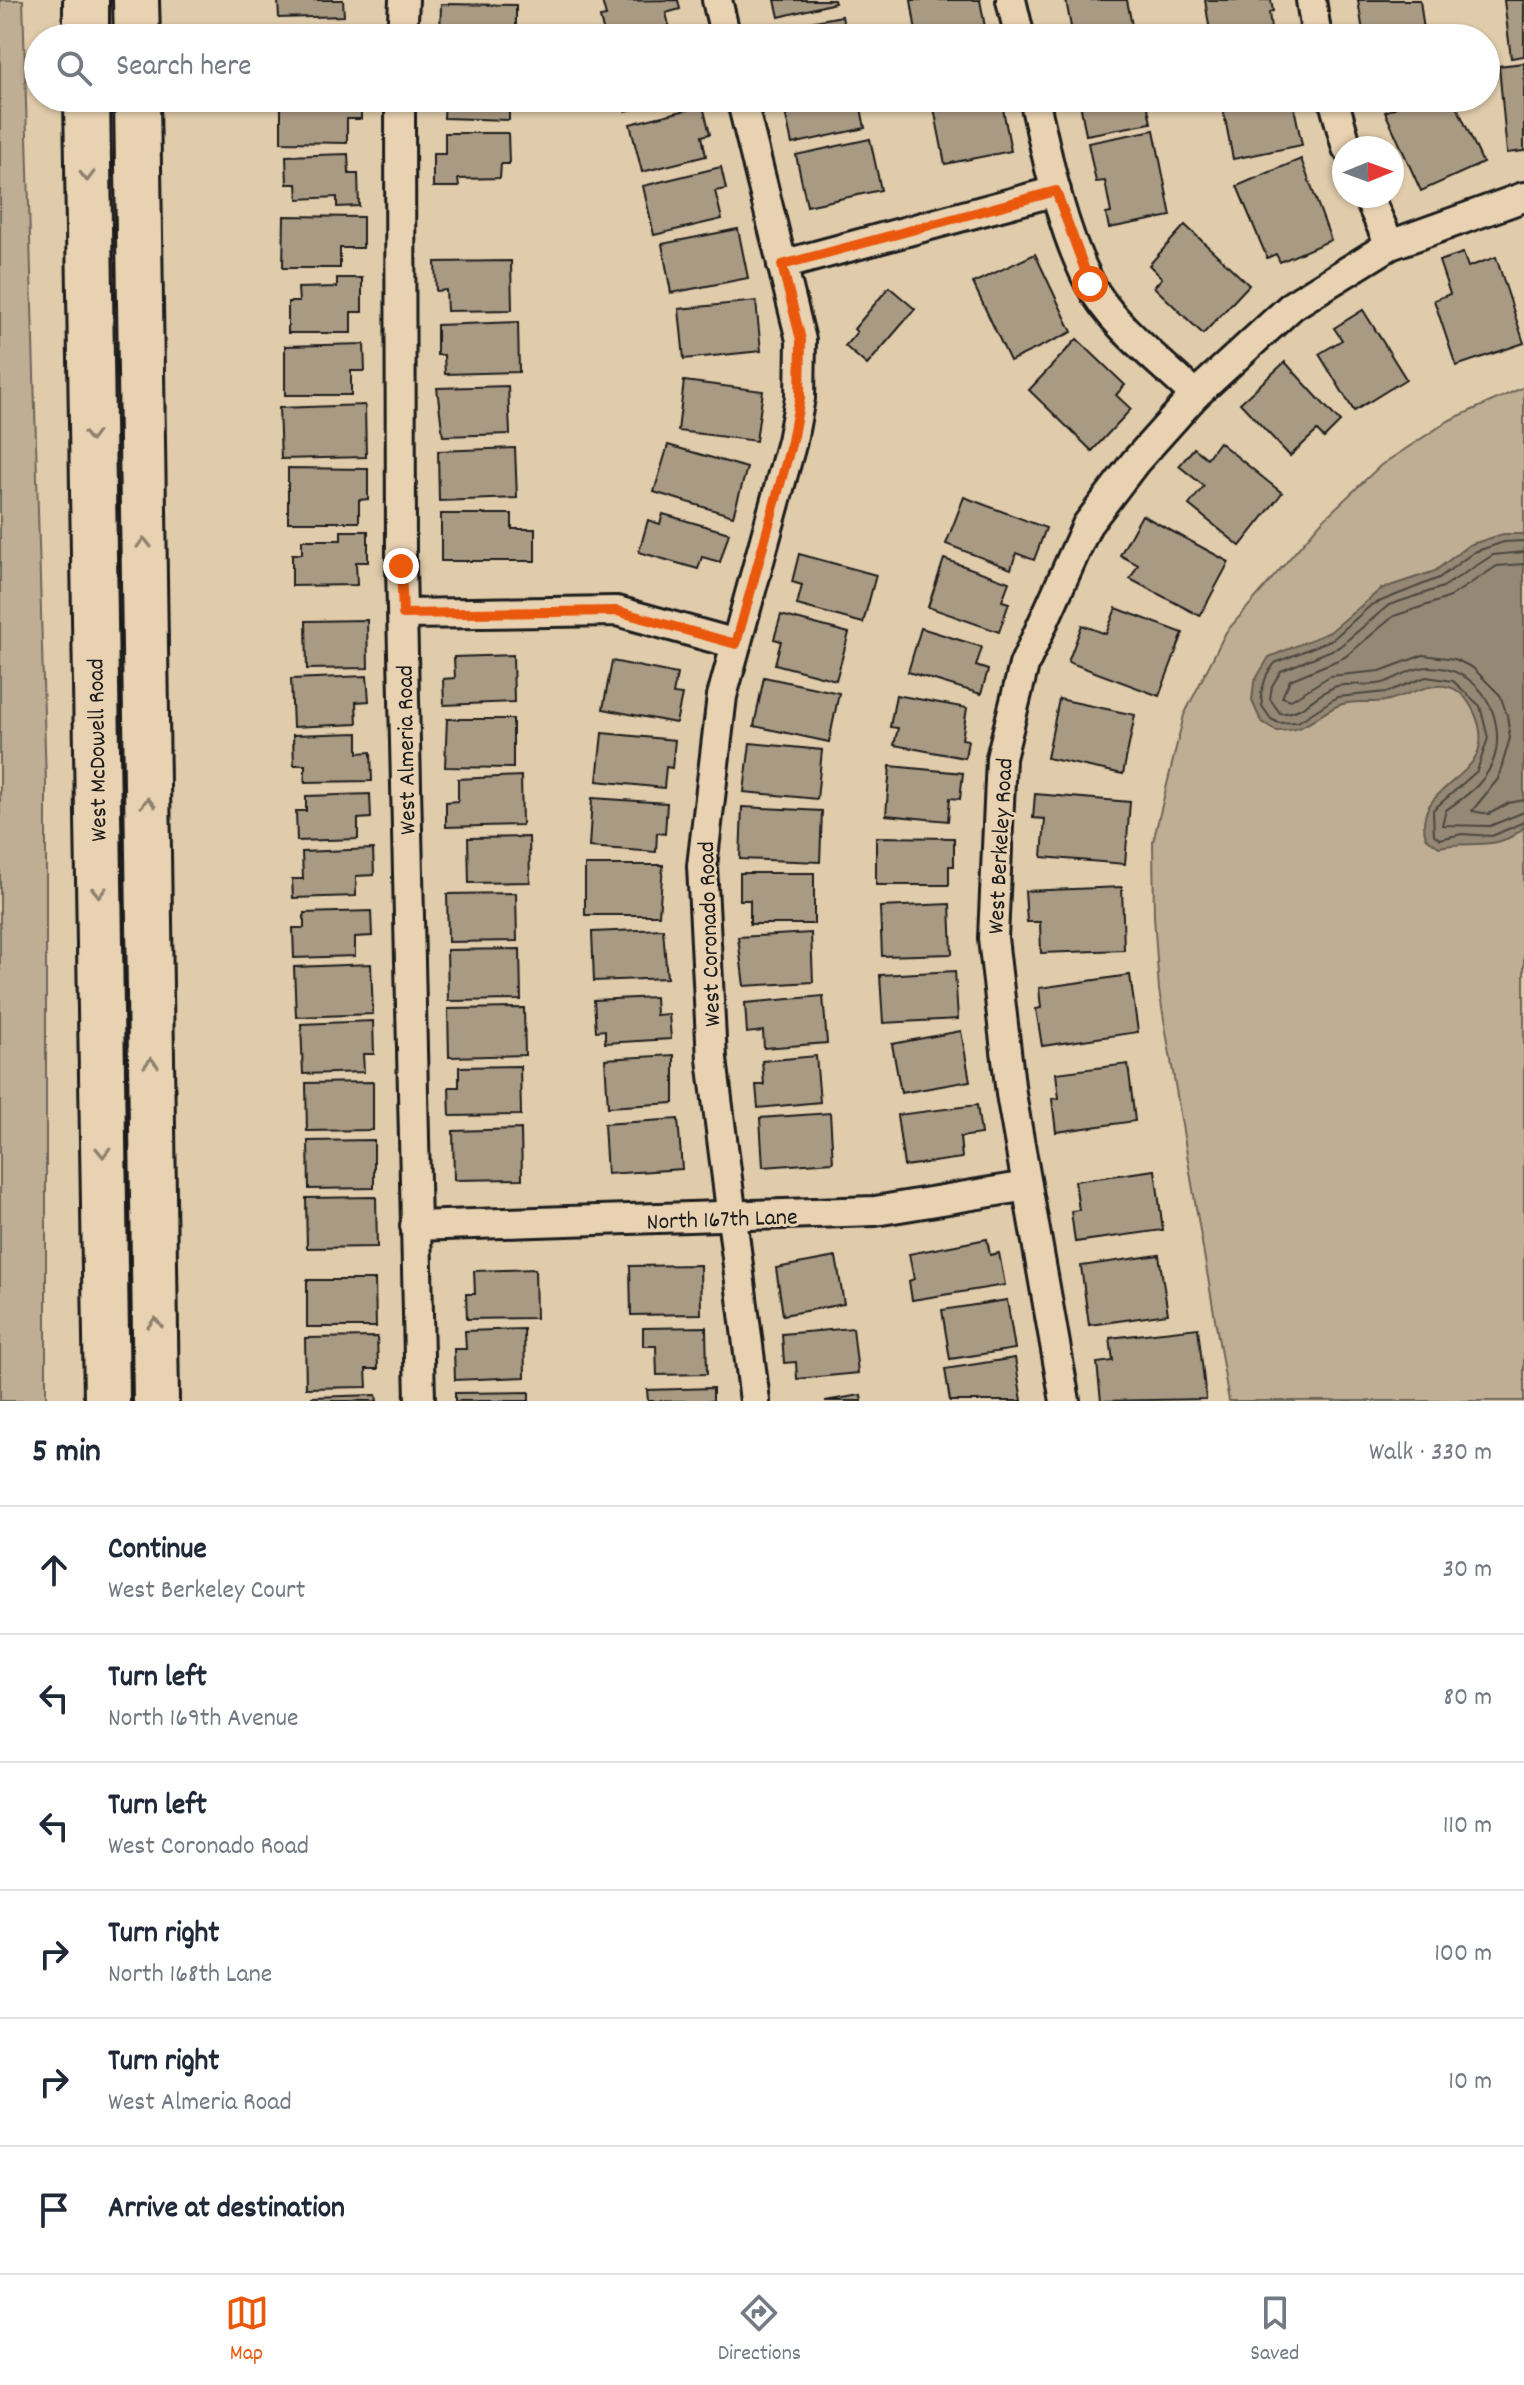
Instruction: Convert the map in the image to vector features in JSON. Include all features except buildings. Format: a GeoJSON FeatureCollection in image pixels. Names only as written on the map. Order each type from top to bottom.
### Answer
{"type":"FeatureCollection","features":[{"type":"Feature","properties":{"kind":"main road"},"geometry":{"type":"LineString","coordinates":[[86,0],[86,24]]}},
{"type":"Feature","properties":{"kind":"main road"},"geometry":{"type":"LineString","coordinates":[[136,0],[137,24]]}},
{"type":"Feature","properties":{"kind":"main road","name":"West McDowell Road"},"geometry":{"type":"LineString","coordinates":[[87,112],[107,1401]]}},
{"type":"Feature","properties":{"kind":"main road"},"geometry":{"type":"LineString","coordinates":[[137,112],[156,1401]]}},
{"type":"Feature","properties":{"kind":"street"},"geometry":{"type":"LineString","coordinates":[[403,24],[404,0]]}},
{"type":"Feature","properties":{"kind":"street"},"geometry":{"type":"LineString","coordinates":[[717,0],[723,24]]}},
{"type":"Feature","properties":{"kind":"street"},"geometry":{"type":"LineString","coordinates":[[1011,0],[1017,24]]}},
{"type":"Feature","properties":{"kind":"street"},"geometry":{"type":"LineString","coordinates":[[1311,0],[1315,24]]}},
{"type":"Feature","properties":{"kind":"street","name":"West Almeria Road"},"geometry":{"type":"LineString","coordinates":[[400,112],[403,614],[420,1401]]}},
{"type":"Feature","properties":{"kind":"street","name":"West Coronado Road"},"geometry":{"type":"LineString","coordinates":[[744,112],[801,340],[800,398],[792,441],[722,696],[702,866],[712,1059],[755,1401]]}},
{"type":"Feature","properties":{"kind":"street"},"geometry":{"type":"LineString","coordinates":[[1037,112],[1056,191],[1090,284],[1130,333],[1195,395]]}},
{"type":"Feature","properties":{"kind":"street"},"geometry":{"type":"LineString","coordinates":[[1337,112],[1344,136]]}},
{"type":"Feature","properties":{"kind":"street"},"geometry":{"type":"LineString","coordinates":[[782,265],[1056,191]]}},
{"type":"Feature","properties":{"kind":"street","name":"West Berkeley Road"},"geometry":{"type":"LineString","coordinates":[[1065,1401],[1011,1094],[993,938],[1001,758],[1024,665],[1087,525],[1135,462],[1195,395],[1293,305],[1390,245],[1524,197]]}},
{"type":"Feature","properties":{"kind":"street"},"geometry":{"type":"LineString","coordinates":[[1373,208],[1390,245]]}},
{"type":"Feature","properties":{"kind":"street"},"geometry":{"type":"LineString","coordinates":[[403,614],[617,611],[736,644]]}},
{"type":"Feature","properties":{"kind":"street","name":"North 167th Lane"},"geometry":{"type":"LineString","coordinates":[[415,1226],[731,1219],[875,1211],[1027,1186]]}},
{"type":"Feature","properties":{"kind":"shaded area"},"geometry":{"type":"Polygon","coordinates":[[[0,0],[23,0],[46,783],[46,1401],[0,1401],[0,0]]]}},
{"type":"Feature","properties":{"kind":"shaded area"},"geometry":{"type":"Polygon","coordinates":[[[1524,387],[1524,1401],[1229,1401],[1159,990],[1154,916],[1153,842],[1184,715],[1226,632],[1322,521],[1381,465],[1450,420],[1524,387]]]}},
{"type":"Feature","properties":{"kind":"water"},"geometry":{"type":"Polygon","coordinates":[[[1503,534],[1524,534],[1524,827],[1505,840],[1439,847],[1426,838],[1424,819],[1442,791],[1468,767],[1477,753],[1481,736],[1475,714],[1456,690],[1434,686],[1385,701],[1343,704],[1296,729],[1276,731],[1261,721],[1252,701],[1254,682],[1269,657],[1330,632],[1381,589],[1435,571],[1469,545],[1503,534]]]}},
{"type":"Feature","properties":{"kind":"route"},"geometry":{"type":"LineString","coordinates":[[401,566],[403,614],[617,611],[736,644],[792,441],[800,398],[801,340],[782,265],[1056,191],[1090,284]]}}]}
